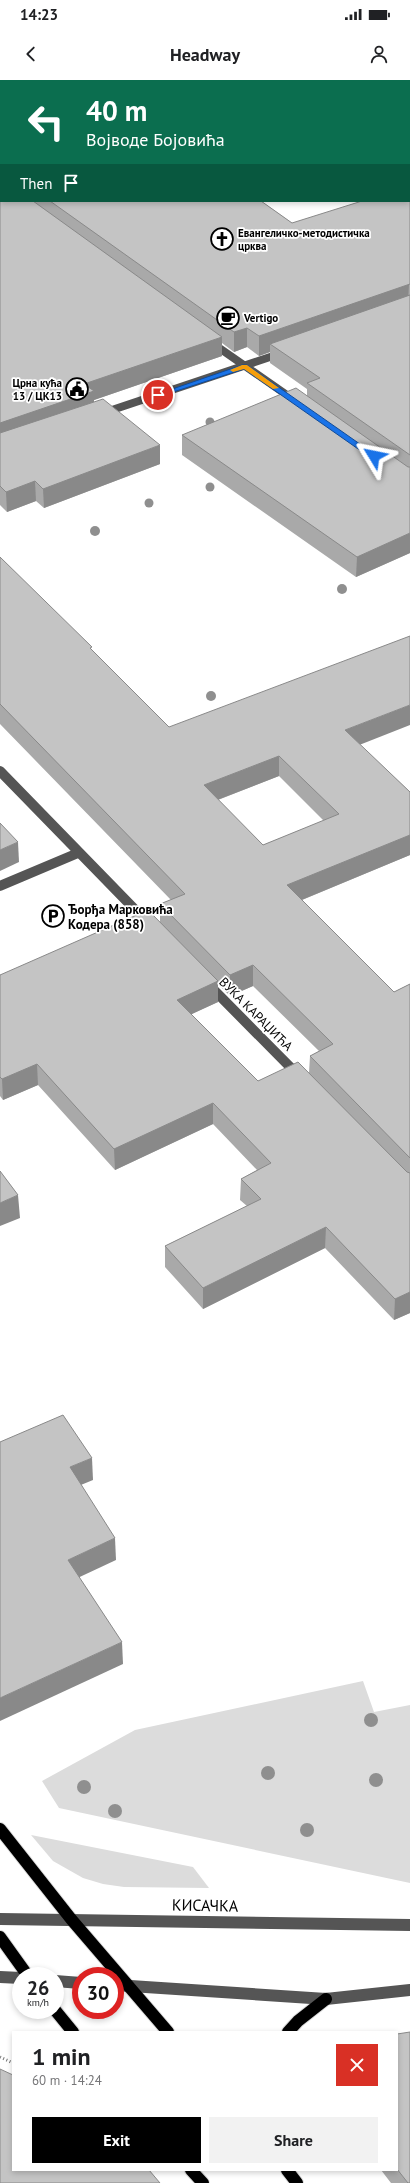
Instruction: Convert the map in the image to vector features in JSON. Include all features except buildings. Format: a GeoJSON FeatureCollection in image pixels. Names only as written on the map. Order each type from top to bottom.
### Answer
{"type":"FeatureCollection","features":[{"type":"Feature","properties":{"kind":"main road"},"geometry":{"type":"LineString","coordinates":[[0,1829],[71,1919],[167,2031]]}},
{"type":"Feature","properties":{"kind":"main road"},"geometry":{"type":"LineString","coordinates":[[0,1937],[22,1967]]}},
{"type":"Feature","properties":{"kind":"main road"},"geometry":{"type":"LineString","coordinates":[[289,2031],[298,2021],[326,1999]]}},
{"type":"Feature","properties":{"kind":"main road"},"geometry":{"type":"LineString","coordinates":[[62,2019],[72,2031]]}},
{"type":"Feature","properties":{"kind":"main road"},"geometry":{"type":"LineString","coordinates":[[192,2171],[203,2183]]}},
{"type":"Feature","properties":{"kind":"main road"},"geometry":{"type":"LineString","coordinates":[[288,2171],[297,2183]]}},
{"type":"Feature","properties":{"kind":"street"},"geometry":{"type":"LineString","coordinates":[[206,338],[302,407]]}},
{"type":"Feature","properties":{"kind":"street"},"geometry":{"type":"LineString","coordinates":[[96,415],[293,349]]}},
{"type":"Feature","properties":{"kind":"street"},"geometry":{"type":"LineString","coordinates":[[0,771],[78,853],[157,932]]}},
{"type":"Feature","properties":{"kind":"street"},"geometry":{"type":"LineString","coordinates":[[0,886],[78,853]]}},
{"type":"Feature","properties":{"kind":"street","name":"ВУКА КАРАЏИЋА"},"geometry":{"type":"LineString","coordinates":[[202,978],[303,1080]]}},
{"type":"Feature","properties":{"kind":"street","name":"КИСАЧКА"},"geometry":{"type":"LineString","coordinates":[[0,1919],[410,1925]]}},
{"type":"Feature","properties":{"kind":"street"},"geometry":{"type":"LineString","coordinates":[[0,1976],[12,1977]]}},
{"type":"Feature","properties":{"kind":"street"},"geometry":{"type":"LineString","coordinates":[[124,1986],[326,1999],[410,1990]]}},
{"type":"Feature","properties":{"kind":"path"},"geometry":{"type":"LineString","coordinates":[[0,2057],[12,2063]]}},
{"type":"Feature","properties":{"kind":"shaded area"},"geometry":{"type":"Polygon","coordinates":[[[363,1681],[374,1712],[410,1705],[410,1883],[59,1808],[42,1781],[135,1730],[363,1681]]]}},
{"type":"Feature","properties":{"kind":"shaded area"},"geometry":{"type":"Polygon","coordinates":[[[31,1835],[193,1867],[209,1888],[124,1887],[103,1884],[83,1878],[53,1861],[31,1835]]]}},
{"type":"Feature","properties":{"kind":"slow traffic"},"geometry":{"type":"LineString","coordinates":[[233,370],[245,366],[275,388]]}},
{"type":"Feature","properties":{"kind":"place","name":"Евангеличко-методистичка црква"},"geometry":{"type":"Point","coordinates":[222,239]}},
{"type":"Feature","properties":{"kind":"place","name":"Vertigo"},"geometry":{"type":"Point","coordinates":[228,318]}},
{"type":"Feature","properties":{"kind":"place","name":"Црна кућа 13 / ЦК13"},"geometry":{"type":"Point","coordinates":[77,389]}},
{"type":"Feature","properties":{"kind":"place","name":"Ђорђа Марковића Кодера (858)"},"geometry":{"type":"Point","coordinates":[53,916]}},
{"type":"Feature","properties":{"kind":"route"},"geometry":{"type":"LineString","coordinates":[[158,395],[245,366],[374,456]]}}]}
